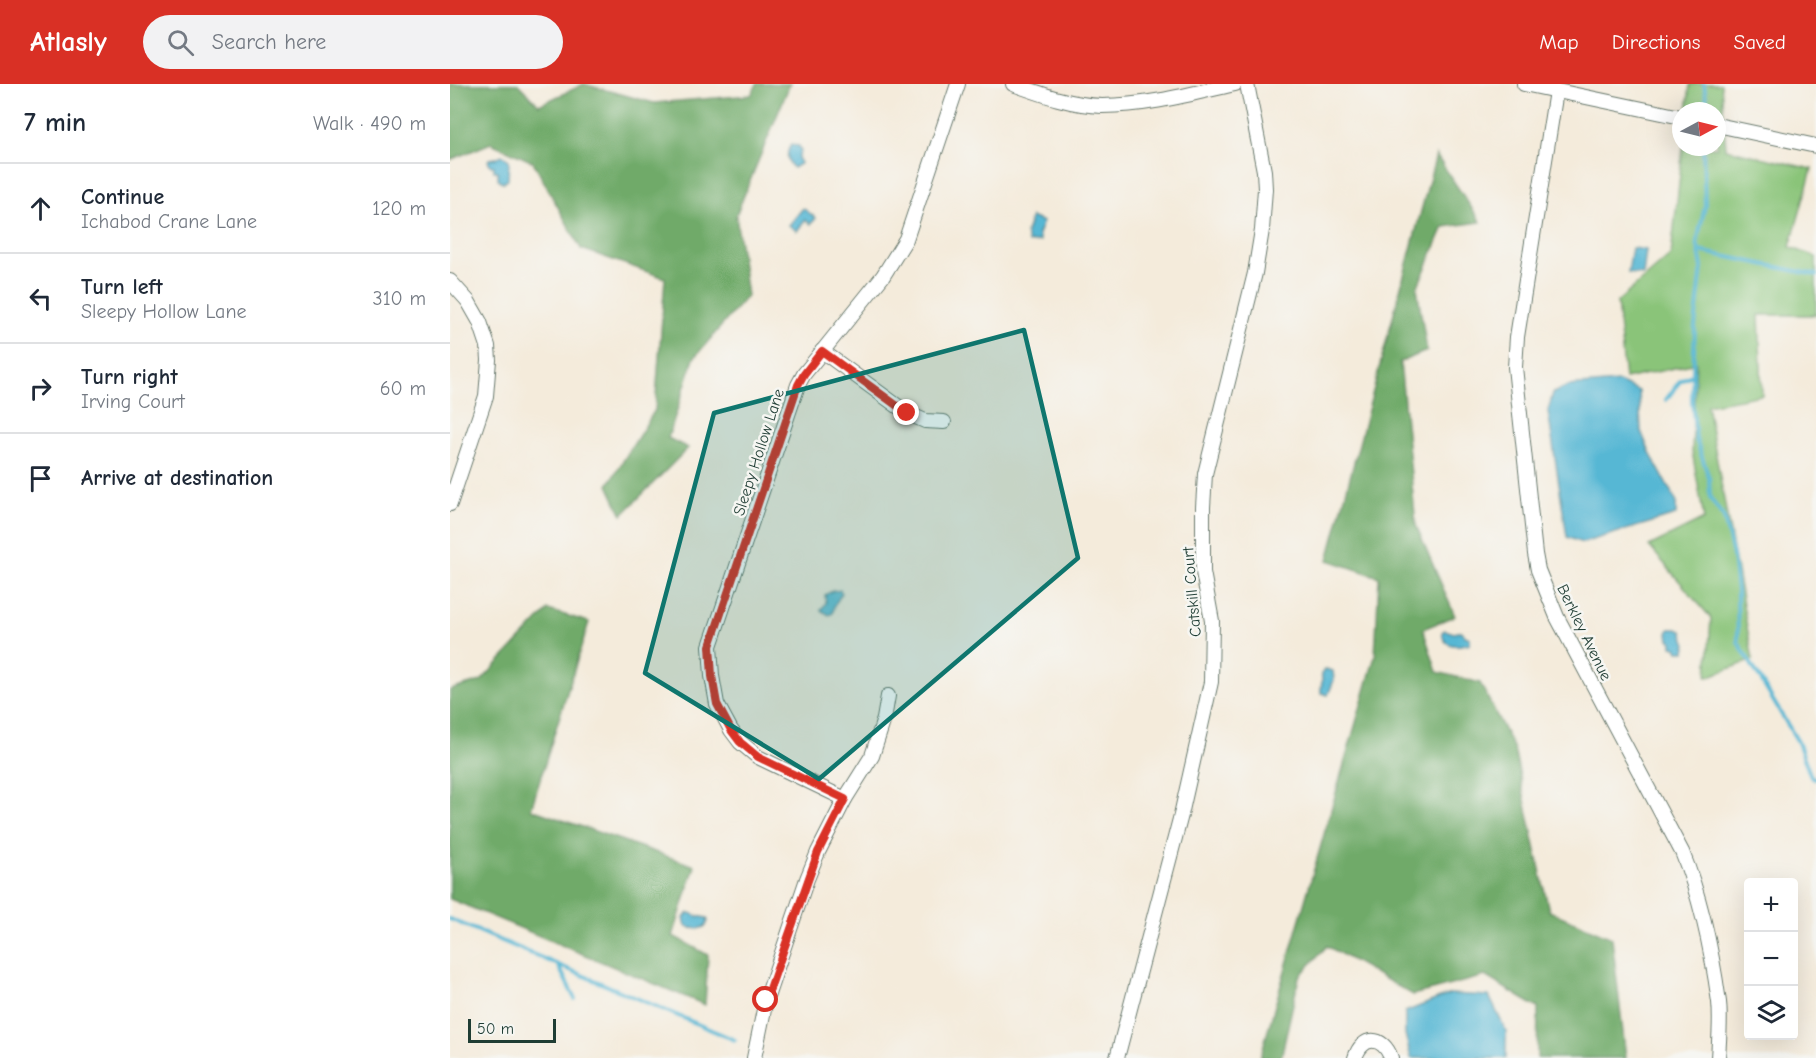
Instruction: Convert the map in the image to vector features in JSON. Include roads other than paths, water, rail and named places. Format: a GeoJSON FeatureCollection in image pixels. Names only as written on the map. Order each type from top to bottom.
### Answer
{"type":"FeatureCollection","features":[{"type":"Feature","properties":{"kind":"street","name":"Sleepy Hollow Lane"},"geometry":{"type":"LineString","coordinates":[[845,799],[758,757],[740,742],[717,704],[710,646],[798,385],[804,374],[883,276],[906,239],[957,84]]}},
{"type":"Feature","properties":{"kind":"street"},"geometry":{"type":"LineString","coordinates":[[1013,84],[1048,97],[1102,106],[1139,104],[1235,84]]}},
{"type":"Feature","properties":{"kind":"street","name":"Catskill Court"},"geometry":{"type":"LineString","coordinates":[[1117,1058],[1181,816],[1211,682],[1212,621],[1203,572],[1205,474],[1254,273],[1262,230],[1265,189],[1264,171],[1247,84]]}},
{"type":"Feature","properties":{"kind":"street"},"geometry":{"type":"LineString","coordinates":[[1524,84],[1672,115]]}},
{"type":"Feature","properties":{"kind":"street","name":"Berkley Avenue"},"geometry":{"type":"LineString","coordinates":[[1556,91],[1517,337],[1515,367],[1535,554],[1538,570],[1557,617],[1691,873],[1704,924],[1719,1004],[1720,1058]]}},
{"type":"Feature","properties":{"kind":"street"},"geometry":{"type":"LineString","coordinates":[[1726,127],[1816,146]]}},
{"type":"Feature","properties":{"kind":"street"},"geometry":{"type":"LineString","coordinates":[[450,281],[468,302],[480,322],[488,346],[489,360],[486,396],[450,504]]}},
{"type":"Feature","properties":{"kind":"street"},"geometry":{"type":"LineString","coordinates":[[822,351],[907,413],[925,421],[944,422]]}},
{"type":"Feature","properties":{"kind":"street"},"geometry":{"type":"LineString","coordinates":[[754,1058],[766,1000],[807,879],[845,799],[872,756],[884,719],[888,696]]}},
{"type":"Feature","properties":{"kind":"street"},"geometry":{"type":"LineString","coordinates":[[1355,1058],[1359,1047],[1370,1041],[1383,1045],[1390,1058]]}},
{"type":"Feature","properties":{"kind":"water"},"geometry":{"type":"Polygon","coordinates":[[[791,145],[799,146],[801,151],[798,158],[801,163],[793,168],[787,157],[791,145]]]}},
{"type":"Feature","properties":{"kind":"water"},"geometry":{"type":"Polygon","coordinates":[[[502,155],[509,160],[508,179],[505,182],[498,179],[498,171],[494,171],[494,166],[491,166],[488,161],[502,155]]]}},
{"type":"Feature","properties":{"kind":"water"},"geometry":{"type":"Polygon","coordinates":[[[803,208],[816,218],[811,224],[805,220],[797,231],[789,225],[803,208]]]}},
{"type":"Feature","properties":{"kind":"water"},"geometry":{"type":"Polygon","coordinates":[[[1031,217],[1043,222],[1038,234],[1040,241],[1028,243],[1026,233],[1031,217]]]}},
{"type":"Feature","properties":{"kind":"water"},"geometry":{"type":"Polygon","coordinates":[[[1632,248],[1646,250],[1643,275],[1628,273],[1632,248]]]}},
{"type":"Feature","properties":{"kind":"water"},"geometry":{"type":"Polygon","coordinates":[[[1619,382],[1639,391],[1641,431],[1676,501],[1676,515],[1582,543],[1567,537],[1548,411],[1553,393],[1568,386],[1619,382]]]}},
{"type":"Feature","properties":{"kind":"water"},"geometry":{"type":"Polygon","coordinates":[[[834,590],[840,590],[842,593],[834,606],[833,613],[829,615],[821,610],[826,603],[825,595],[834,590]]]}},
{"type":"Feature","properties":{"kind":"water"},"geometry":{"type":"Polygon","coordinates":[[[1670,629],[1682,631],[1687,644],[1685,651],[1678,651],[1672,646],[1668,633],[1670,629]]]}},
{"type":"Feature","properties":{"kind":"water"},"geometry":{"type":"Polygon","coordinates":[[[1445,630],[1454,633],[1462,631],[1470,638],[1470,643],[1448,644],[1443,637],[1442,632],[1445,630]]]}},
{"type":"Feature","properties":{"kind":"water"},"geometry":{"type":"Polygon","coordinates":[[[1326,669],[1333,671],[1334,680],[1328,695],[1321,693],[1321,674],[1326,669]]]}},
{"type":"Feature","properties":{"kind":"water"},"geometry":{"type":"Polygon","coordinates":[[[691,913],[707,918],[707,924],[699,928],[686,926],[684,918],[691,913]]]}},
{"type":"Feature","properties":{"kind":"water"},"geometry":{"type":"Polygon","coordinates":[[[1450,994],[1489,996],[1506,1031],[1506,1058],[1411,1058],[1405,1034],[1405,1012],[1450,994]]]}},
{"type":"Feature","properties":{"kind":"waterway"},"geometry":{"type":"LineString","coordinates":[[1704,84],[1707,102]]}},
{"type":"Feature","properties":{"kind":"waterway"},"geometry":{"type":"LineString","coordinates":[[1703,156],[1705,206],[1697,242],[1702,267],[1695,326],[1692,400],[1696,439],[1709,478],[1710,498],[1724,518],[1733,555],[1737,591],[1738,642],[1798,742],[1811,777],[1816,778]]}},
{"type":"Feature","properties":{"kind":"waterway"},"geometry":{"type":"LineString","coordinates":[[1699,251],[1816,275]]}},
{"type":"Feature","properties":{"kind":"waterway"},"geometry":{"type":"LineString","coordinates":[[1666,400],[1680,381],[1693,374]]}},
{"type":"Feature","properties":{"kind":"waterway"},"geometry":{"type":"LineString","coordinates":[[450,919],[735,1040]]}},
{"type":"Feature","properties":{"kind":"waterway"},"geometry":{"type":"LineString","coordinates":[[558,965],[575,999]]}}]}
